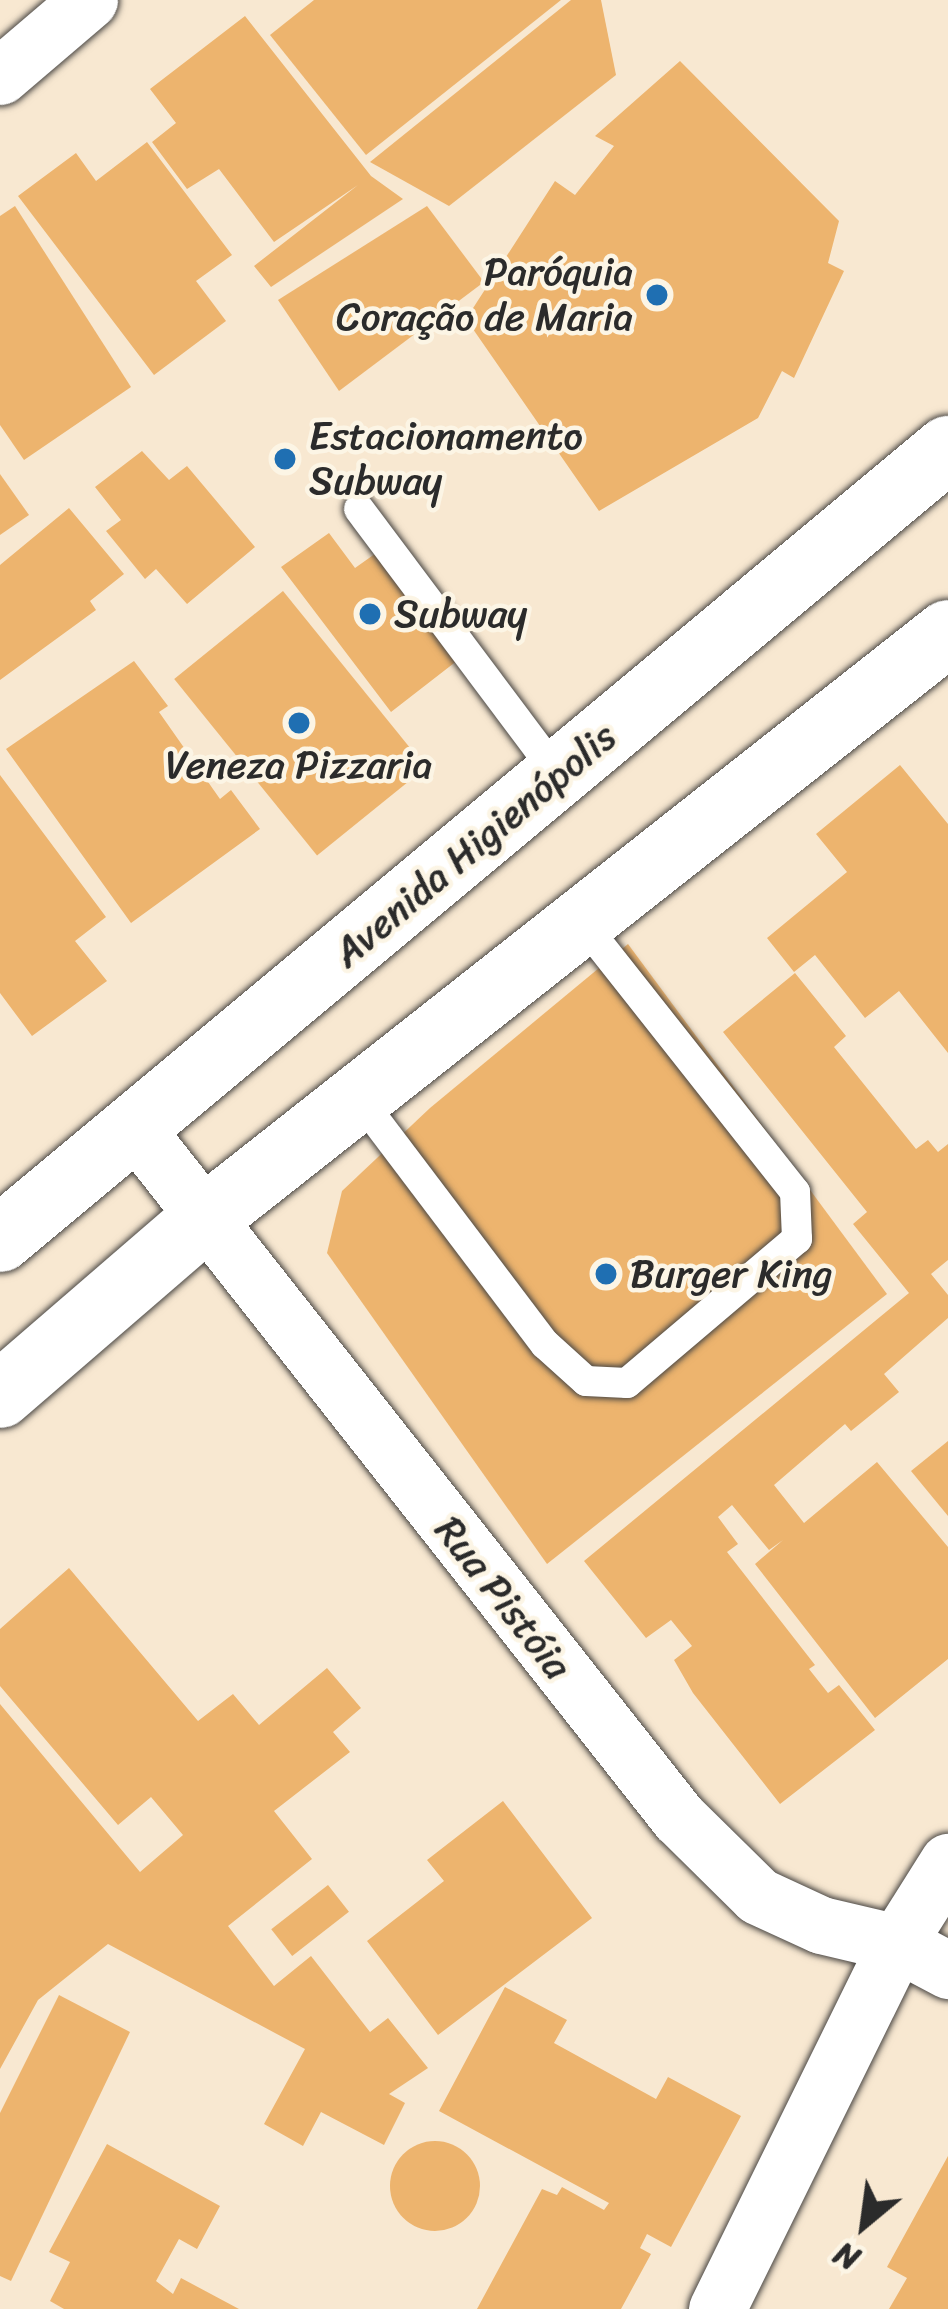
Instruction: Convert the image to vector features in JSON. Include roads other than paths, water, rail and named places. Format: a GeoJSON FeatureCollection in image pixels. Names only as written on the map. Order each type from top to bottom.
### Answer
{"type":"FeatureCollection","features":[{"type":"Feature","properties":{"kind":"main road","name":"Avenida Higienópolis"},"geometry":{"type":"LineString","coordinates":[[0,1239],[948,449]]}},
{"type":"Feature","properties":{"kind":"main road"},"geometry":{"type":"LineString","coordinates":[[0,1395],[203,1220],[948,633]]}},
{"type":"Feature","properties":{"kind":"street"},"geometry":{"type":"LineString","coordinates":[[0,76],[89,0]]}},
{"type":"Feature","properties":{"kind":"street","name":"Rua Pistóia"},"geometry":{"type":"LineString","coordinates":[[134,1127],[678,1817],[758,1896],[821,1925],[897,1943],[948,1970]]}},
{"type":"Feature","properties":{"kind":"street"},"geometry":{"type":"LineString","coordinates":[[717,2309],[897,1943],[948,1862]]}},
{"type":"Feature","properties":{"kind":"lane"},"geometry":{"type":"LineString","coordinates":[[359,509],[558,775]]}},
{"type":"Feature","properties":{"kind":"lane"},"geometry":{"type":"LineString","coordinates":[[358,1097],[545,1344],[586,1381],[627,1383],[797,1239],[795,1192],[582,922]]}},
{"type":"Feature","properties":{"kind":"place","name":"Paróquia Coração de Maria"},"geometry":{"type":"Point","coordinates":[657,295]}},
{"type":"Feature","properties":{"kind":"place","name":"Estacionamento Subway"},"geometry":{"type":"Point","coordinates":[285,459]}},
{"type":"Feature","properties":{"kind":"place","name":"Subway"},"geometry":{"type":"Point","coordinates":[370,614]}},
{"type":"Feature","properties":{"kind":"place","name":"Veneza Pizzaria"},"geometry":{"type":"Point","coordinates":[299,723]}},
{"type":"Feature","properties":{"kind":"place","name":"Burger King"},"geometry":{"type":"Point","coordinates":[606,1274]}}]}
